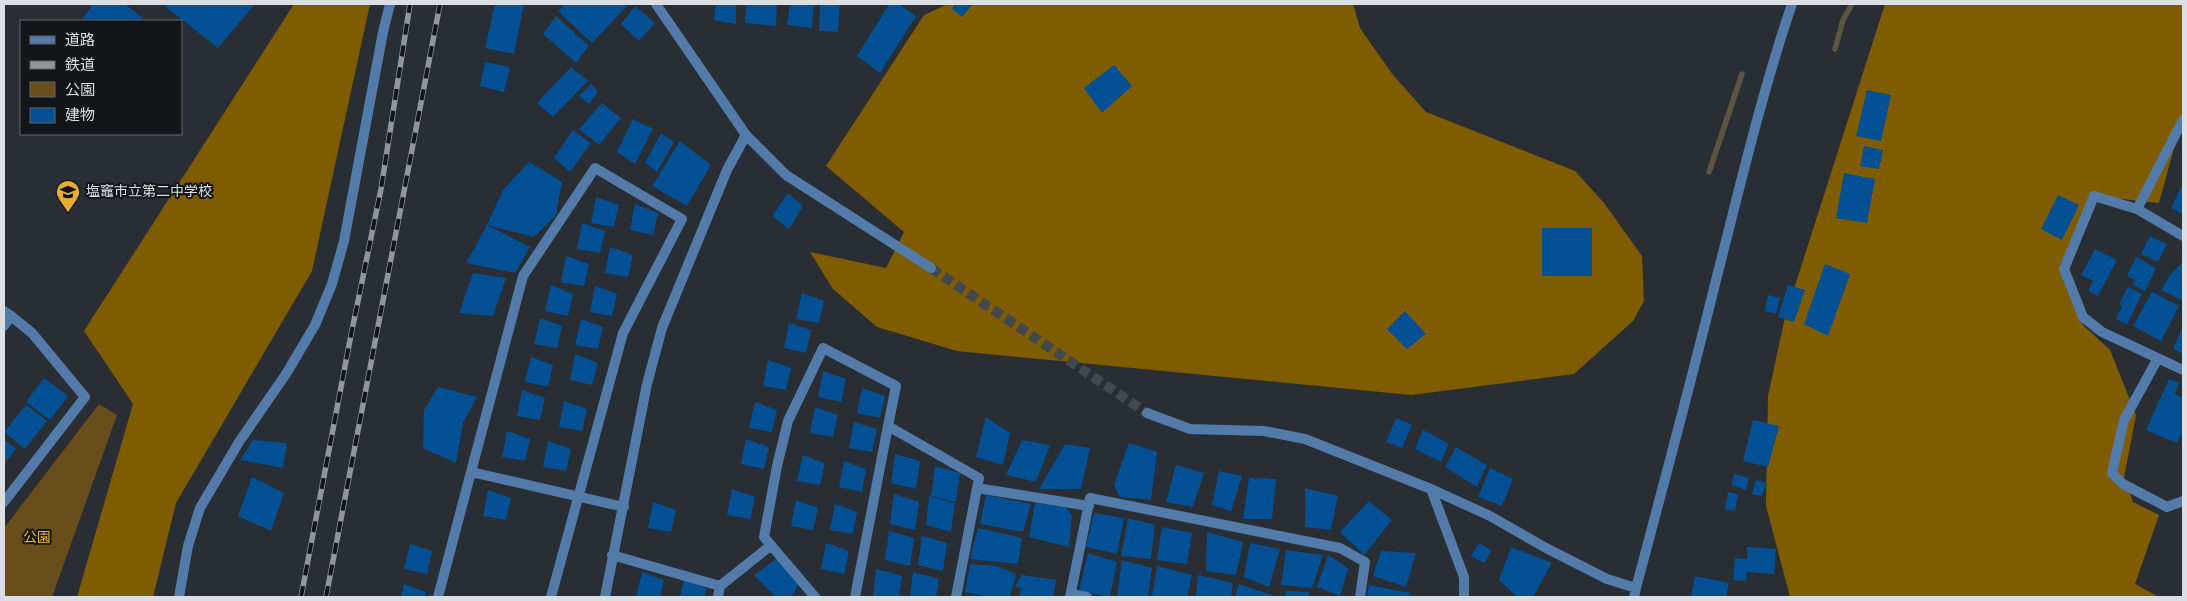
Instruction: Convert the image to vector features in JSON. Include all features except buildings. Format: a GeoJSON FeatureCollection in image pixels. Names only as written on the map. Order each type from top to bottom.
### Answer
{"type":"FeatureCollection","features":[{"type":"Feature","properties":{"kind":"street"},"geometry":{"type":"LineString","coordinates":[[179,597],[188,546],[200,508],[239,442],[286,374],[310,333],[332,284],[344,242],[383,32],[390,4]]}},
{"type":"Feature","properties":{"kind":"street"},"geometry":{"type":"LineString","coordinates":[[656,4],[746,134],[786,175],[931,268]]}},
{"type":"Feature","properties":{"kind":"street"},"geometry":{"type":"LineString","coordinates":[[1147,413],[1190,429],[1264,431],[1305,439],[1432,489],[1490,516],[1546,548],[1635,593],[1681,421],[1735,205],[1779,41],[1792,4]]}},
{"type":"Feature","properties":{"kind":"street"},"geometry":{"type":"LineString","coordinates":[[2137,209],[2183,120]]}},
{"type":"Feature","properties":{"kind":"street"},"geometry":{"type":"LineString","coordinates":[[604,597],[624,507],[647,384],[662,328],[727,170],[746,134]]}},
{"type":"Feature","properties":{"kind":"street"},"geometry":{"type":"LineString","coordinates":[[438,597],[523,276],[595,168],[682,219],[623,333],[551,597]]}},
{"type":"Feature","properties":{"kind":"street"},"geometry":{"type":"LineString","coordinates":[[2183,236],[2137,209],[2094,196],[2064,269],[2083,317],[2102,332],[2157,360],[2183,370]]}},
{"type":"Feature","properties":{"kind":"street"},"geometry":{"type":"LineString","coordinates":[[4,326],[7,314],[32,333],[85,397],[4,502]]}},
{"type":"Feature","properties":{"kind":"street"},"geometry":{"type":"LineString","coordinates":[[815,597],[764,537],[777,466],[788,421],[823,348],[896,386],[855,597]]}},
{"type":"Feature","properties":{"kind":"street"},"geometry":{"type":"LineString","coordinates":[[2157,360],[2124,420],[2112,473],[2123,484],[2167,507],[2183,501]]}},
{"type":"Feature","properties":{"kind":"street"},"geometry":{"type":"LineString","coordinates":[[888,426],[979,478],[956,597]]}},
{"type":"Feature","properties":{"kind":"street"},"geometry":{"type":"LineString","coordinates":[[471,472],[624,507]]}},
{"type":"Feature","properties":{"kind":"street"},"geometry":{"type":"LineString","coordinates":[[977,488],[1088,506]]}},
{"type":"Feature","properties":{"kind":"street"},"geometry":{"type":"LineString","coordinates":[[1432,489],[1464,577],[1464,597]]}},
{"type":"Feature","properties":{"kind":"street"},"geometry":{"type":"LineString","coordinates":[[1087,597],[1071,595],[1090,498],[1340,548],[1365,562],[1360,597]]}},
{"type":"Feature","properties":{"kind":"street"},"geometry":{"type":"LineString","coordinates":[[718,597],[720,586],[770,546]]}},
{"type":"Feature","properties":{"kind":"street"},"geometry":{"type":"LineString","coordinates":[[612,555],[720,586]]}},
{"type":"Feature","properties":{"kind":"green space","name":"公園"},"geometry":{"type":"Polygon","coordinates":[[[99,404],[117,415],[52,597],[4,597],[4,528],[99,404]]]}},
{"type":"Feature","properties":{"kind":"shaded area"},"geometry":{"type":"Polygon","coordinates":[[[294,4],[370,4],[312,271],[176,503],[153,597],[77,597],[133,404],[84,331],[294,4]]]}},
{"type":"Feature","properties":{"kind":"shaded area"},"geometry":{"type":"Polygon","coordinates":[[[948,4],[1353,4],[1360,28],[1393,75],[1426,112],[1575,171],[1604,203],[1642,256],[1644,301],[1633,321],[1574,374],[1411,395],[957,351],[877,327],[833,289],[810,252],[886,268],[904,232],[826,166],[924,15],[948,4]]]}},
{"type":"Feature","properties":{"kind":"shaded area"},"geometry":{"type":"Polygon","coordinates":[[[1885,4],[2183,4],[2183,115],[2159,203],[2095,196],[2060,271],[2083,325],[2110,350],[2136,415],[2124,478],[2133,502],[2159,515],[2135,584],[2159,597],[1790,597],[1766,506],[1768,396],[1785,317],[1885,4]]]}},
{"type":"Feature","properties":{"kind":"waterway"},"geometry":{"type":"LineString","coordinates":[[1835,49],[1843,20],[1852,4]]}},
{"type":"Feature","properties":{"kind":"waterway"},"geometry":{"type":"LineString","coordinates":[[1709,172],[1742,74]]}},
{"type":"Feature","properties":{"kind":"tunnel"},"geometry":{"type":"LineString","coordinates":[[931,268],[1147,413]]}},
{"type":"Feature","properties":{"kind":"railway"},"geometry":{"type":"LineString","coordinates":[[301,597],[381,189],[410,4]]}},
{"type":"Feature","properties":{"kind":"railway"},"geometry":{"type":"LineString","coordinates":[[326,597],[440,4]]}},
{"type":"Feature","properties":{"kind":"place","name":"塩竈市立第二中学校"},"geometry":{"type":"Point","coordinates":[68,213]}}]}
